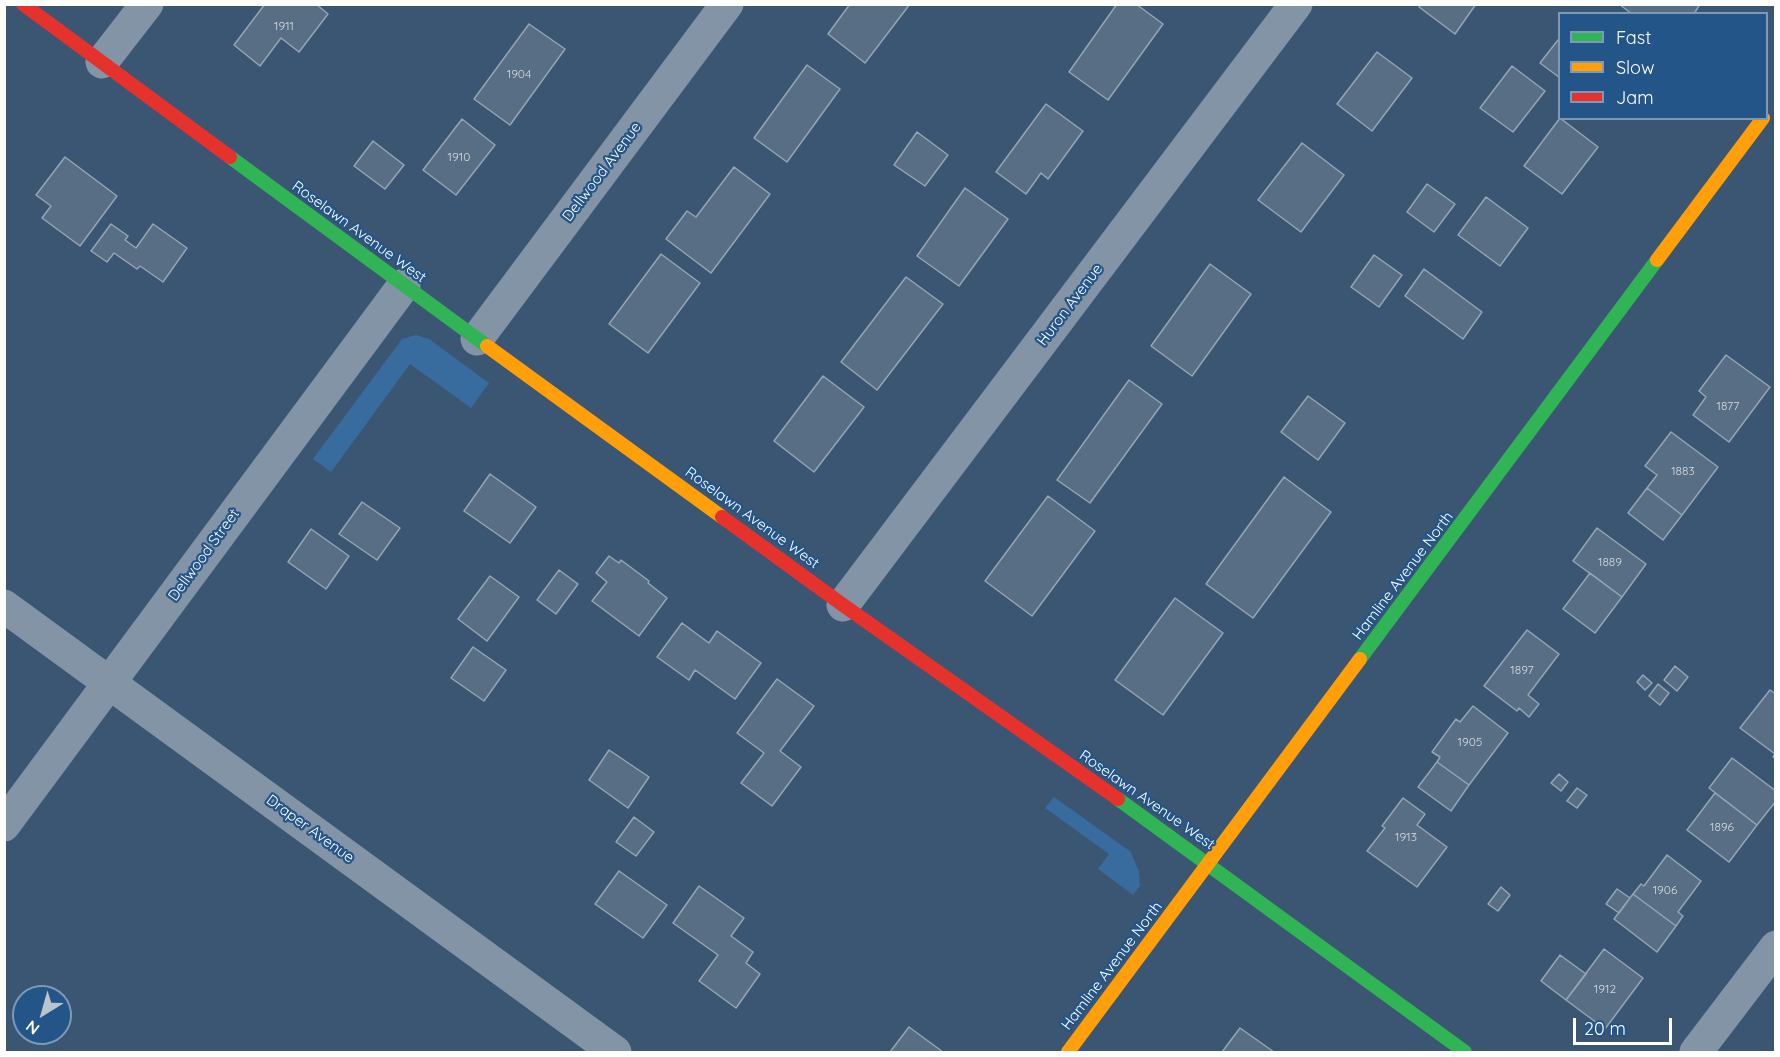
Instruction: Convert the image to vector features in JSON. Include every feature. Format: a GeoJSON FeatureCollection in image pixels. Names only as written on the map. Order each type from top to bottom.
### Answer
{"type":"FeatureCollection","features":[{"type":"Feature","properties":{"kind":"street","name":"Roselawn Avenue West"},"geometry":{"type":"LineString","coordinates":[[23,4],[477,339],[843,605],[1209,865],[1465,1053]]}},
{"type":"Feature","properties":{"kind":"street"},"geometry":{"type":"LineString","coordinates":[[102,62],[147,4]]}},
{"type":"Feature","properties":{"kind":"street","name":"Dellwood Avenue"},"geometry":{"type":"LineString","coordinates":[[477,339],[727,4]]}},
{"type":"Feature","properties":{"kind":"street","name":"Huron Avenue"},"geometry":{"type":"LineString","coordinates":[[843,605],[1296,4]]}},
{"type":"Feature","properties":{"kind":"street","name":"Hamline Avenue North"},"geometry":{"type":"LineString","coordinates":[[1068,1053],[1762,120]]}},
{"type":"Feature","properties":{"kind":"street","name":"Dellwood Street"},"geometry":{"type":"LineString","coordinates":[[4,825],[404,285]]}},
{"type":"Feature","properties":{"kind":"street","name":"Draper Avenue"},"geometry":{"type":"LineString","coordinates":[[4,606],[615,1053]]}},
{"type":"Feature","properties":{"kind":"street"},"geometry":{"type":"LineString","coordinates":[[1696,1053],[1776,947]]}},
{"type":"Feature","properties":{"kind":"shaded area"},"geometry":{"type":"Polygon","coordinates":[[[416,335],[429,339],[489,383],[471,408],[410,364],[331,472],[313,459],[402,339],[416,335]]]}},
{"type":"Feature","properties":{"kind":"shaded area"},"geometry":{"type":"Polygon","coordinates":[[[1054,797],[1131,852],[1139,872],[1140,886],[1133,895],[1098,869],[1109,854],[1045,808],[1054,797]]]}},
{"type":"Feature","properties":{"kind":"building"},"geometry":{"type":"Polygon","coordinates":[[[265,4],[316,4],[328,14],[299,52],[281,38],[260,66],[234,45],[265,4]]]}},
{"type":"Feature","properties":{"kind":"building"},"geometry":{"type":"Polygon","coordinates":[[[850,4],[910,4],[865,63],[828,34],[850,4]]]}},
{"type":"Feature","properties":{"kind":"building"},"geometry":{"type":"Polygon","coordinates":[[[1117,4],[1136,4],[1163,24],[1108,100],[1069,72],[1117,4]]]}},
{"type":"Feature","properties":{"kind":"building"},"geometry":{"type":"Polygon","coordinates":[[[1421,4],[1476,4],[1455,34],[1419,7],[1421,4]]]}},
{"type":"Feature","properties":{"kind":"building"},"geometry":{"type":"Polygon","coordinates":[[[1619,4],[1700,4],[1695,12],[1629,12],[1619,4]]]}},
{"type":"Feature","properties":{"kind":"building"},"geometry":{"type":"Polygon","coordinates":[[[529,24],[565,49],[510,125],[474,99],[529,24]]]}},
{"type":"Feature","properties":{"kind":"building"},"geometry":{"type":"Polygon","coordinates":[[[1558,40],[1558,76],[1540,63],[1558,40]]]}},
{"type":"Feature","properties":{"kind":"building"},"geometry":{"type":"Polygon","coordinates":[[[1377,52],[1412,78],[1372,131],[1337,104],[1377,52]]]}},
{"type":"Feature","properties":{"kind":"building"},"geometry":{"type":"Polygon","coordinates":[[[807,65],[840,89],[787,162],[754,138],[807,65]]]}},
{"type":"Feature","properties":{"kind":"building"},"geometry":{"type":"Polygon","coordinates":[[[1512,66],[1545,91],[1513,132],[1480,108],[1512,66]]]}},
{"type":"Feature","properties":{"kind":"building"},"geometry":{"type":"Polygon","coordinates":[[[1046,104],[1083,131],[1048,179],[1041,173],[1026,194],[996,172],[1046,104]]]}},
{"type":"Feature","properties":{"kind":"building"},"geometry":{"type":"Polygon","coordinates":[[[462,119],[495,145],[456,195],[423,170],[462,119]]]}},
{"type":"Feature","properties":{"kind":"building"},"geometry":{"type":"Polygon","coordinates":[[[1558,120],[1563,120],[1598,147],[1562,194],[1524,166],[1558,120]]]}},
{"type":"Feature","properties":{"kind":"building"},"geometry":{"type":"Polygon","coordinates":[[[917,132],[948,155],[925,186],[894,165],[917,132]]]}},
{"type":"Feature","properties":{"kind":"building"},"geometry":{"type":"Polygon","coordinates":[[[373,141],[404,165],[385,189],[354,166],[373,141]]]}},
{"type":"Feature","properties":{"kind":"building"},"geometry":{"type":"Polygon","coordinates":[[[1302,143],[1344,175],[1301,232],[1258,200],[1302,143]]]}},
{"type":"Feature","properties":{"kind":"building"},"geometry":{"type":"Polygon","coordinates":[[[65,157],[117,196],[80,246],[42,218],[51,206],[36,195],[65,157]]]}},
{"type":"Feature","properties":{"kind":"building"},"geometry":{"type":"Polygon","coordinates":[[[734,167],[770,194],[711,273],[666,239],[687,211],[696,217],[734,167]]]}},
{"type":"Feature","properties":{"kind":"building"},"geometry":{"type":"Polygon","coordinates":[[[1427,184],[1455,204],[1434,232],[1407,212],[1427,184]]]}},
{"type":"Feature","properties":{"kind":"building"},"geometry":{"type":"Polygon","coordinates":[[[965,188],[1008,219],[959,286],[917,256],[965,188]]]}},
{"type":"Feature","properties":{"kind":"building"},"geometry":{"type":"Polygon","coordinates":[[[1486,197],[1528,228],[1500,266],[1458,235],[1486,197]]]}},
{"type":"Feature","properties":{"kind":"building"},"geometry":{"type":"Polygon","coordinates":[[[111,224],[128,236],[125,240],[136,248],[153,224],[187,248],[163,282],[140,266],[137,269],[114,253],[107,262],[91,251],[111,224]]]}},
{"type":"Feature","properties":{"kind":"building"},"geometry":{"type":"Polygon","coordinates":[[[661,254],[700,283],[648,353],[609,324],[661,254]]]}},
{"type":"Feature","properties":{"kind":"building"},"geometry":{"type":"Polygon","coordinates":[[[1374,255],[1402,275],[1379,307],[1351,287],[1374,255]]]}},
{"type":"Feature","properties":{"kind":"building"},"geometry":{"type":"Polygon","coordinates":[[[1210,264],[1251,294],[1192,376],[1151,346],[1210,264]]]}},
{"type":"Feature","properties":{"kind":"building"},"geometry":{"type":"Polygon","coordinates":[[[1424,269],[1482,312],[1463,339],[1405,296],[1424,269]]]}},
{"type":"Feature","properties":{"kind":"building"},"geometry":{"type":"Polygon","coordinates":[[[906,277],[943,304],[877,390],[841,362],[906,277]]]}},
{"type":"Feature","properties":{"kind":"building"},"geometry":{"type":"Polygon","coordinates":[[[1726,355],[1770,387],[1729,442],[1693,415],[1706,397],[1699,391],[1726,355]]]}},
{"type":"Feature","properties":{"kind":"building"},"geometry":{"type":"Polygon","coordinates":[[[823,376],[864,407],[814,472],[774,441],[823,376]]]}},
{"type":"Feature","properties":{"kind":"building"},"geometry":{"type":"Polygon","coordinates":[[[1129,380],[1162,404],[1090,503],[1057,480],[1129,380]]]}},
{"type":"Feature","properties":{"kind":"building"},"geometry":{"type":"Polygon","coordinates":[[[1308,396],[1345,423],[1318,460],[1281,432],[1308,396]]]}},
{"type":"Feature","properties":{"kind":"building"},"geometry":{"type":"Polygon","coordinates":[[[1671,432],[1718,467],[1682,515],[1647,488],[1657,475],[1645,466],[1671,432]]]}},
{"type":"Feature","properties":{"kind":"building"},"geometry":{"type":"Polygon","coordinates":[[[490,474],[536,507],[510,543],[464,511],[490,474]]]}},
{"type":"Feature","properties":{"kind":"building"},"geometry":{"type":"Polygon","coordinates":[[[1284,477],[1331,512],[1253,618],[1206,584],[1284,477]]]}},
{"type":"Feature","properties":{"kind":"building"},"geometry":{"type":"Polygon","coordinates":[[[1647,488],[1682,515],[1663,540],[1628,513],[1647,488]]]}},
{"type":"Feature","properties":{"kind":"building"},"geometry":{"type":"Polygon","coordinates":[[[1048,496],[1095,531],[1032,616],[985,581],[1048,496]]]}},
{"type":"Feature","properties":{"kind":"building"},"geometry":{"type":"Polygon","coordinates":[[[362,502],[400,528],[377,560],[339,534],[362,502]]]}},
{"type":"Feature","properties":{"kind":"building"},"geometry":{"type":"Polygon","coordinates":[[[1597,528],[1646,564],[1622,597],[1573,561],[1597,528]]]}},
{"type":"Feature","properties":{"kind":"building"},"geometry":{"type":"Polygon","coordinates":[[[311,529],[349,556],[326,589],[288,562],[311,529]]]}},
{"type":"Feature","properties":{"kind":"building"},"geometry":{"type":"Polygon","coordinates":[[[609,556],[619,563],[621,560],[667,598],[639,636],[592,601],[607,582],[596,573],[609,556]]]}},
{"type":"Feature","properties":{"kind":"building"},"geometry":{"type":"Polygon","coordinates":[[[559,570],[578,584],[556,614],[537,600],[559,570]]]}},
{"type":"Feature","properties":{"kind":"building"},"geometry":{"type":"Polygon","coordinates":[[[1590,573],[1622,597],[1595,633],[1563,609],[1590,573]]]}},
{"type":"Feature","properties":{"kind":"building"},"geometry":{"type":"Polygon","coordinates":[[[490,576],[519,597],[487,641],[458,619],[490,576]]]}},
{"type":"Feature","properties":{"kind":"building"},"geometry":{"type":"Polygon","coordinates":[[[1175,598],[1223,633],[1163,715],[1115,680],[1175,598]]]}},
{"type":"Feature","properties":{"kind":"building"},"geometry":{"type":"Polygon","coordinates":[[[682,623],[709,643],[717,631],[761,663],[735,699],[695,670],[689,680],[657,657],[682,623]]]}},
{"type":"Feature","properties":{"kind":"building"},"geometry":{"type":"Polygon","coordinates":[[[1527,630],[1559,654],[1528,695],[1539,704],[1529,717],[1519,708],[1517,711],[1484,686],[1527,630]]]}},
{"type":"Feature","properties":{"kind":"building"},"geometry":{"type":"Polygon","coordinates":[[[473,647],[506,670],[484,701],[451,678],[473,647]]]}},
{"type":"Feature","properties":{"kind":"building"},"geometry":{"type":"Polygon","coordinates":[[[1675,666],[1688,677],[1677,691],[1664,680],[1675,666]]]}},
{"type":"Feature","properties":{"kind":"building"},"geometry":{"type":"Polygon","coordinates":[[[1643,675],[1652,683],[1645,690],[1637,682],[1643,675]]]}},
{"type":"Feature","properties":{"kind":"building"},"geometry":{"type":"Polygon","coordinates":[[[777,679],[814,706],[780,751],[801,767],[772,806],[741,783],[764,753],[737,733],[777,679]]]}},
{"type":"Feature","properties":{"kind":"building"},"geometry":{"type":"Polygon","coordinates":[[[1658,684],[1669,693],[1660,705],[1649,696],[1658,684]]]}},
{"type":"Feature","properties":{"kind":"building"},"geometry":{"type":"Polygon","coordinates":[[[1770,690],[1776,694],[1776,759],[1773,757],[1775,754],[1740,728],[1770,690]]]}},
{"type":"Feature","properties":{"kind":"building"},"geometry":{"type":"Polygon","coordinates":[[[1473,706],[1508,733],[1469,785],[1437,762],[1440,757],[1432,752],[1456,719],[1460,722],[1473,706]]]}},
{"type":"Feature","properties":{"kind":"building"},"geometry":{"type":"Polygon","coordinates":[[[609,750],[649,777],[628,808],[589,780],[609,750]]]}},
{"type":"Feature","properties":{"kind":"building"},"geometry":{"type":"Polygon","coordinates":[[[1732,758],[1776,791],[1776,801],[1757,825],[1709,788],[1732,758]]]}},
{"type":"Feature","properties":{"kind":"building"},"geometry":{"type":"Polygon","coordinates":[[[1437,762],[1469,785],[1451,811],[1418,787],[1437,762]]]}},
{"type":"Feature","properties":{"kind":"building"},"geometry":{"type":"Polygon","coordinates":[[[1559,774],[1568,782],[1561,791],[1551,783],[1559,774]]]}},
{"type":"Feature","properties":{"kind":"building"},"geometry":{"type":"Polygon","coordinates":[[[1577,788],[1587,795],[1577,808],[1567,801],[1577,788]]]}},
{"type":"Feature","properties":{"kind":"building"},"geometry":{"type":"Polygon","coordinates":[[[1715,793],[1757,825],[1729,862],[1687,830],[1715,793]]]}},
{"type":"Feature","properties":{"kind":"building"},"geometry":{"type":"Polygon","coordinates":[[[1403,798],[1425,814],[1417,825],[1447,847],[1417,887],[1367,851],[1385,828],[1382,826],[1403,798]]]}},
{"type":"Feature","properties":{"kind":"building"},"geometry":{"type":"Polygon","coordinates":[[[634,817],[654,832],[636,856],[616,842],[634,817]]]}},
{"type":"Feature","properties":{"kind":"building"},"geometry":{"type":"Polygon","coordinates":[[[1667,855],[1701,881],[1678,912],[1683,916],[1676,926],[1633,894],[1641,884],[1644,886],[1667,855]]]}},
{"type":"Feature","properties":{"kind":"building"},"geometry":{"type":"Polygon","coordinates":[[[619,871],[667,905],[643,938],[595,904],[619,871]]]}},
{"type":"Feature","properties":{"kind":"building"},"geometry":{"type":"Polygon","coordinates":[[[699,886],[744,918],[731,936],[753,952],[746,963],[760,974],[736,1008],[699,981],[718,955],[673,923],[699,886]]]}},
{"type":"Feature","properties":{"kind":"building"},"geometry":{"type":"Polygon","coordinates":[[[1501,887],[1510,895],[1498,911],[1488,904],[1501,887]]]}},
{"type":"Feature","properties":{"kind":"building"},"geometry":{"type":"Polygon","coordinates":[[[1617,889],[1630,898],[1619,913],[1606,904],[1617,889]]]}},
{"type":"Feature","properties":{"kind":"building"},"geometry":{"type":"Polygon","coordinates":[[[1633,894],[1676,926],[1657,952],[1614,919],[1633,894]]]}},
{"type":"Feature","properties":{"kind":"building"},"geometry":{"type":"Polygon","coordinates":[[[1604,949],[1643,978],[1605,1029],[1566,1000],[1604,949]]]}},
{"type":"Feature","properties":{"kind":"building"},"geometry":{"type":"Polygon","coordinates":[[[1560,955],[1586,974],[1566,1000],[1541,981],[1560,955]]]}},
{"type":"Feature","properties":{"kind":"building"},"geometry":{"type":"Polygon","coordinates":[[[909,1027],[943,1052],[890,1052],[909,1027]]]}},
{"type":"Feature","properties":{"kind":"building"},"geometry":{"type":"Polygon","coordinates":[[[1240,1028],[1274,1052],[1222,1052],[1240,1028]]]}},
{"type":"Feature","properties":{"kind":"traffic: fast"},"geometry":{"type":"LineString","coordinates":[[230,157],[487,346]]}},
{"type":"Feature","properties":{"kind":"traffic: fast"},"geometry":{"type":"LineString","coordinates":[[1360,659],[1657,260]]}},
{"type":"Feature","properties":{"kind":"traffic: fast"},"geometry":{"type":"LineString","coordinates":[[1118,799],[1465,1052]]}},
{"type":"Feature","properties":{"kind":"traffic: slow"},"geometry":{"type":"LineString","coordinates":[[1657,260],[1762,120]]}},
{"type":"Feature","properties":{"kind":"traffic: slow"},"geometry":{"type":"LineString","coordinates":[[487,346],[722,517]]}},
{"type":"Feature","properties":{"kind":"traffic: slow"},"geometry":{"type":"LineString","coordinates":[[1068,1052],[1360,659]]}},
{"type":"Feature","properties":{"kind":"traffic: jam"},"geometry":{"type":"LineString","coordinates":[[23,4],[230,157]]}},
{"type":"Feature","properties":{"kind":"traffic: jam"},"geometry":{"type":"LineString","coordinates":[[722,517],[1118,799]]}}]}
